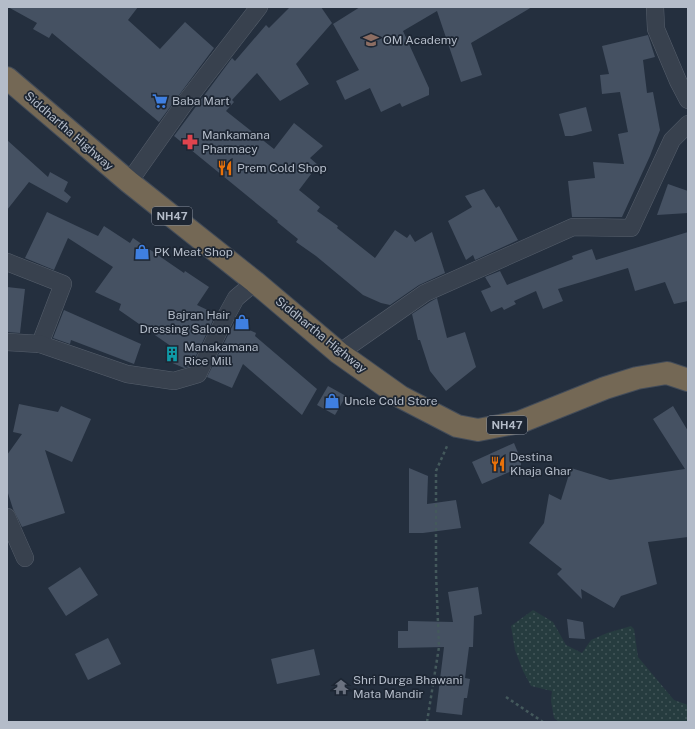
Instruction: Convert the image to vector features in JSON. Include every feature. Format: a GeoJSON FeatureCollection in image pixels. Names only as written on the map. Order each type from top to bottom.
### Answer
{"type":"FeatureCollection","features":[{"type":"Feature","properties":{"kind":"highway","name":"Siddhartha Highway"},"geometry":{"type":"LineString","coordinates":[[7,78],[129,182],[255,282],[339,353],[401,397],[457,426],[478,430],[520,422],[605,388],[637,378],[667,373],[688,380]]}},
{"type":"Feature","properties":{"kind":"street"},"geometry":{"type":"LineString","coordinates":[[129,182],[184,104],[259,7]]}},
{"type":"Feature","properties":{"kind":"street"},"geometry":{"type":"LineString","coordinates":[[655,7],[656,29],[678,81],[688,100]]}},
{"type":"Feature","properties":{"kind":"street"},"geometry":{"type":"LineString","coordinates":[[339,353],[425,293],[573,227],[630,228],[672,140],[688,124]]}},
{"type":"Feature","properties":{"kind":"street"},"geometry":{"type":"LineString","coordinates":[[7,262],[63,284],[40,344]]}},
{"type":"Feature","properties":{"kind":"street"},"geometry":{"type":"LineString","coordinates":[[7,342],[40,344],[127,374],[174,381],[198,374],[236,298],[255,282]]}},
{"type":"Feature","properties":{"kind":"street"},"geometry":{"type":"LineString","coordinates":[[7,517],[25,558]]}},
{"type":"Feature","properties":{"kind":"path"},"geometry":{"type":"LineString","coordinates":[[427,722],[439,647],[436,574],[436,471],[457,426]]}},
{"type":"Feature","properties":{"kind":"path"},"geometry":{"type":"LineString","coordinates":[[506,697],[543,722]]}},
{"type":"Feature","properties":{"kind":"green space"},"geometry":{"type":"Polygon","coordinates":[[[533,610],[553,622],[566,645],[582,653],[591,640],[607,633],[631,626],[634,629],[638,657],[674,700],[688,705],[688,722],[559,722],[554,718],[551,701],[552,691],[531,686],[523,671],[515,650],[511,626],[533,610]]]}},
{"type":"Feature","properties":{"kind":"building"},"geometry":{"type":"Polygon","coordinates":[[[8,7],[138,7],[128,20],[160,49],[185,22],[214,48],[159,122],[52,33],[49,38],[33,29],[37,23],[8,7]]]}},
{"type":"Feature","properties":{"kind":"building"},"geometry":{"type":"Polygon","coordinates":[[[290,7],[321,7],[332,23],[296,64],[309,84],[280,101],[257,73],[232,100],[234,102],[226,111],[274,149],[294,123],[323,146],[310,158],[318,165],[299,190],[320,207],[317,211],[338,226],[337,228],[375,258],[395,230],[407,238],[410,234],[415,242],[432,232],[445,273],[419,285],[390,305],[381,303],[363,295],[316,256],[296,242],[298,239],[277,222],[278,221],[174,136],[232,58],[235,61],[266,25],[269,28],[290,7]]]}},
{"type":"Feature","properties":{"kind":"building"},"geometry":{"type":"Polygon","coordinates":[[[360,7],[532,7],[471,43],[482,75],[461,82],[437,11],[403,31],[429,88],[429,95],[402,107],[400,103],[381,112],[370,88],[345,100],[336,81],[359,70],[333,24],[360,7]]]}},
{"type":"Feature","properties":{"kind":"building"},"geometry":{"type":"Polygon","coordinates":[[[648,35],[655,57],[643,60],[647,93],[653,92],[660,130],[650,156],[622,217],[572,217],[568,181],[595,178],[593,162],[624,164],[618,134],[628,132],[620,92],[602,94],[600,75],[609,74],[602,46],[648,35]]]}},
{"type":"Feature","properties":{"kind":"building"},"geometry":{"type":"Polygon","coordinates":[[[586,107],[592,131],[572,136],[565,136],[559,114],[586,107]]]}},
{"type":"Feature","properties":{"kind":"building"},"geometry":{"type":"Polygon","coordinates":[[[7,140],[48,177],[50,172],[68,182],[64,191],[71,197],[67,203],[29,182],[7,210],[7,140]]]}},
{"type":"Feature","properties":{"kind":"building"},"geometry":{"type":"Polygon","coordinates":[[[668,184],[688,191],[688,213],[657,215],[668,184]]]}},
{"type":"Feature","properties":{"kind":"building"},"geometry":{"type":"Polygon","coordinates":[[[484,189],[496,208],[499,206],[518,240],[475,260],[473,255],[466,260],[448,221],[472,207],[465,196],[484,189]]]}},
{"type":"Feature","properties":{"kind":"building"},"geometry":{"type":"Polygon","coordinates":[[[47,212],[98,236],[104,226],[130,243],[133,238],[184,273],[185,271],[209,287],[197,305],[216,314],[191,366],[184,368],[168,361],[175,349],[119,310],[121,304],[95,292],[113,267],[68,238],[54,270],[25,258],[47,212]]]}},
{"type":"Feature","properties":{"kind":"building"},"geometry":{"type":"Polygon","coordinates":[[[688,232],[688,301],[674,304],[665,282],[635,291],[628,268],[558,289],[563,301],[543,309],[536,291],[514,301],[516,304],[504,310],[502,307],[491,312],[481,291],[491,287],[485,277],[500,271],[507,285],[573,259],[572,256],[592,249],[596,260],[688,232]]]}},
{"type":"Feature","properties":{"kind":"building"},"geometry":{"type":"Polygon","coordinates":[[[7,287],[25,289],[20,333],[7,332],[7,287]]]}},
{"type":"Feature","properties":{"kind":"building"},"geometry":{"type":"Polygon","coordinates":[[[437,298],[447,338],[465,332],[476,367],[446,391],[430,371],[420,340],[418,340],[412,314],[437,298]]]}},
{"type":"Feature","properties":{"kind":"building"},"geometry":{"type":"Polygon","coordinates":[[[64,310],[141,344],[134,364],[71,340],[70,344],[53,338],[64,310]]]}},
{"type":"Feature","properties":{"kind":"building"},"geometry":{"type":"Polygon","coordinates":[[[234,323],[256,333],[255,336],[317,389],[302,415],[243,364],[232,388],[207,377],[234,323]]]}},
{"type":"Feature","properties":{"kind":"building","name":"Uncle Cold Store"},"geometry":{"type":"Polygon","coordinates":[[[328,386],[346,396],[335,415],[317,405],[328,386]]]}},
{"type":"Feature","properties":{"kind":"building"},"geometry":{"type":"Polygon","coordinates":[[[19,404],[58,412],[61,406],[91,419],[72,462],[45,450],[65,513],[22,527],[13,509],[7,490],[7,455],[22,434],[13,432],[19,404]]]}},
{"type":"Feature","properties":{"kind":"building"},"geometry":{"type":"Polygon","coordinates":[[[673,406],[688,431],[688,537],[648,542],[657,584],[621,596],[614,608],[581,589],[582,599],[557,574],[562,569],[529,543],[544,523],[549,494],[561,500],[571,468],[610,480],[685,469],[653,419],[673,406]]]}},
{"type":"Feature","properties":{"kind":"building","name":"Destina Khaja Ghar"},"geometry":{"type":"Polygon","coordinates":[[[514,443],[521,460],[521,467],[482,484],[472,462],[514,443]]]}},
{"type":"Feature","properties":{"kind":"building"},"geometry":{"type":"Polygon","coordinates":[[[409,468],[428,476],[427,504],[456,500],[461,528],[423,533],[409,533],[409,468]]]}},
{"type":"Feature","properties":{"kind":"building"},"geometry":{"type":"Polygon","coordinates":[[[80,567],[98,595],[66,616],[48,588],[80,567]]]}},
{"type":"Feature","properties":{"kind":"building"},"geometry":{"type":"Polygon","coordinates":[[[478,587],[482,614],[474,616],[473,647],[469,647],[465,678],[470,679],[467,698],[464,698],[462,715],[436,712],[444,647],[398,648],[398,631],[408,631],[408,621],[453,622],[448,592],[478,587]]]}},
{"type":"Feature","properties":{"kind":"building"},"geometry":{"type":"Polygon","coordinates":[[[567,619],[583,622],[585,639],[569,638],[567,619]]]}},
{"type":"Feature","properties":{"kind":"building"},"geometry":{"type":"Polygon","coordinates":[[[108,638],[121,664],[88,680],[75,654],[108,638]]]}},
{"type":"Feature","properties":{"kind":"building"},"geometry":{"type":"Polygon","coordinates":[[[314,649],[320,675],[277,684],[271,659],[314,649]]]}},
{"type":"Feature","properties":{"kind":"place","name":"OM Academy"},"geometry":{"type":"Point","coordinates":[371,40]}},
{"type":"Feature","properties":{"kind":"place","name":"Baba Mart"},"geometry":{"type":"Point","coordinates":[160,101]}},
{"type":"Feature","properties":{"kind":"place","name":"Mankamana Pharmacy"},"geometry":{"type":"Point","coordinates":[190,142]}},
{"type":"Feature","properties":{"kind":"place","name":"Prem Cold Shop"},"geometry":{"type":"Point","coordinates":[225,168]}},
{"type":"Feature","properties":{"kind":"place","name":"PK Meat Shop"},"geometry":{"type":"Point","coordinates":[142,252]}},
{"type":"Feature","properties":{"kind":"place","name":"Bajran Hair Dressing Saloon"},"geometry":{"type":"Point","coordinates":[242,322]}},
{"type":"Feature","properties":{"kind":"place","name":"Manakamana Rice Mill"},"geometry":{"type":"Point","coordinates":[172,354]}},
{"type":"Feature","properties":{"kind":"place","name":"Uncle Cold Store"},"geometry":{"type":"Point","coordinates":[332,401]}},
{"type":"Feature","properties":{"kind":"place","name":"Destina Khaja Ghar"},"geometry":{"type":"Point","coordinates":[498,464]}},
{"type":"Feature","properties":{"kind":"place","name":"Shri Durga Bhawani Mata Mandir"},"geometry":{"type":"Point","coordinates":[341,687]}}]}
